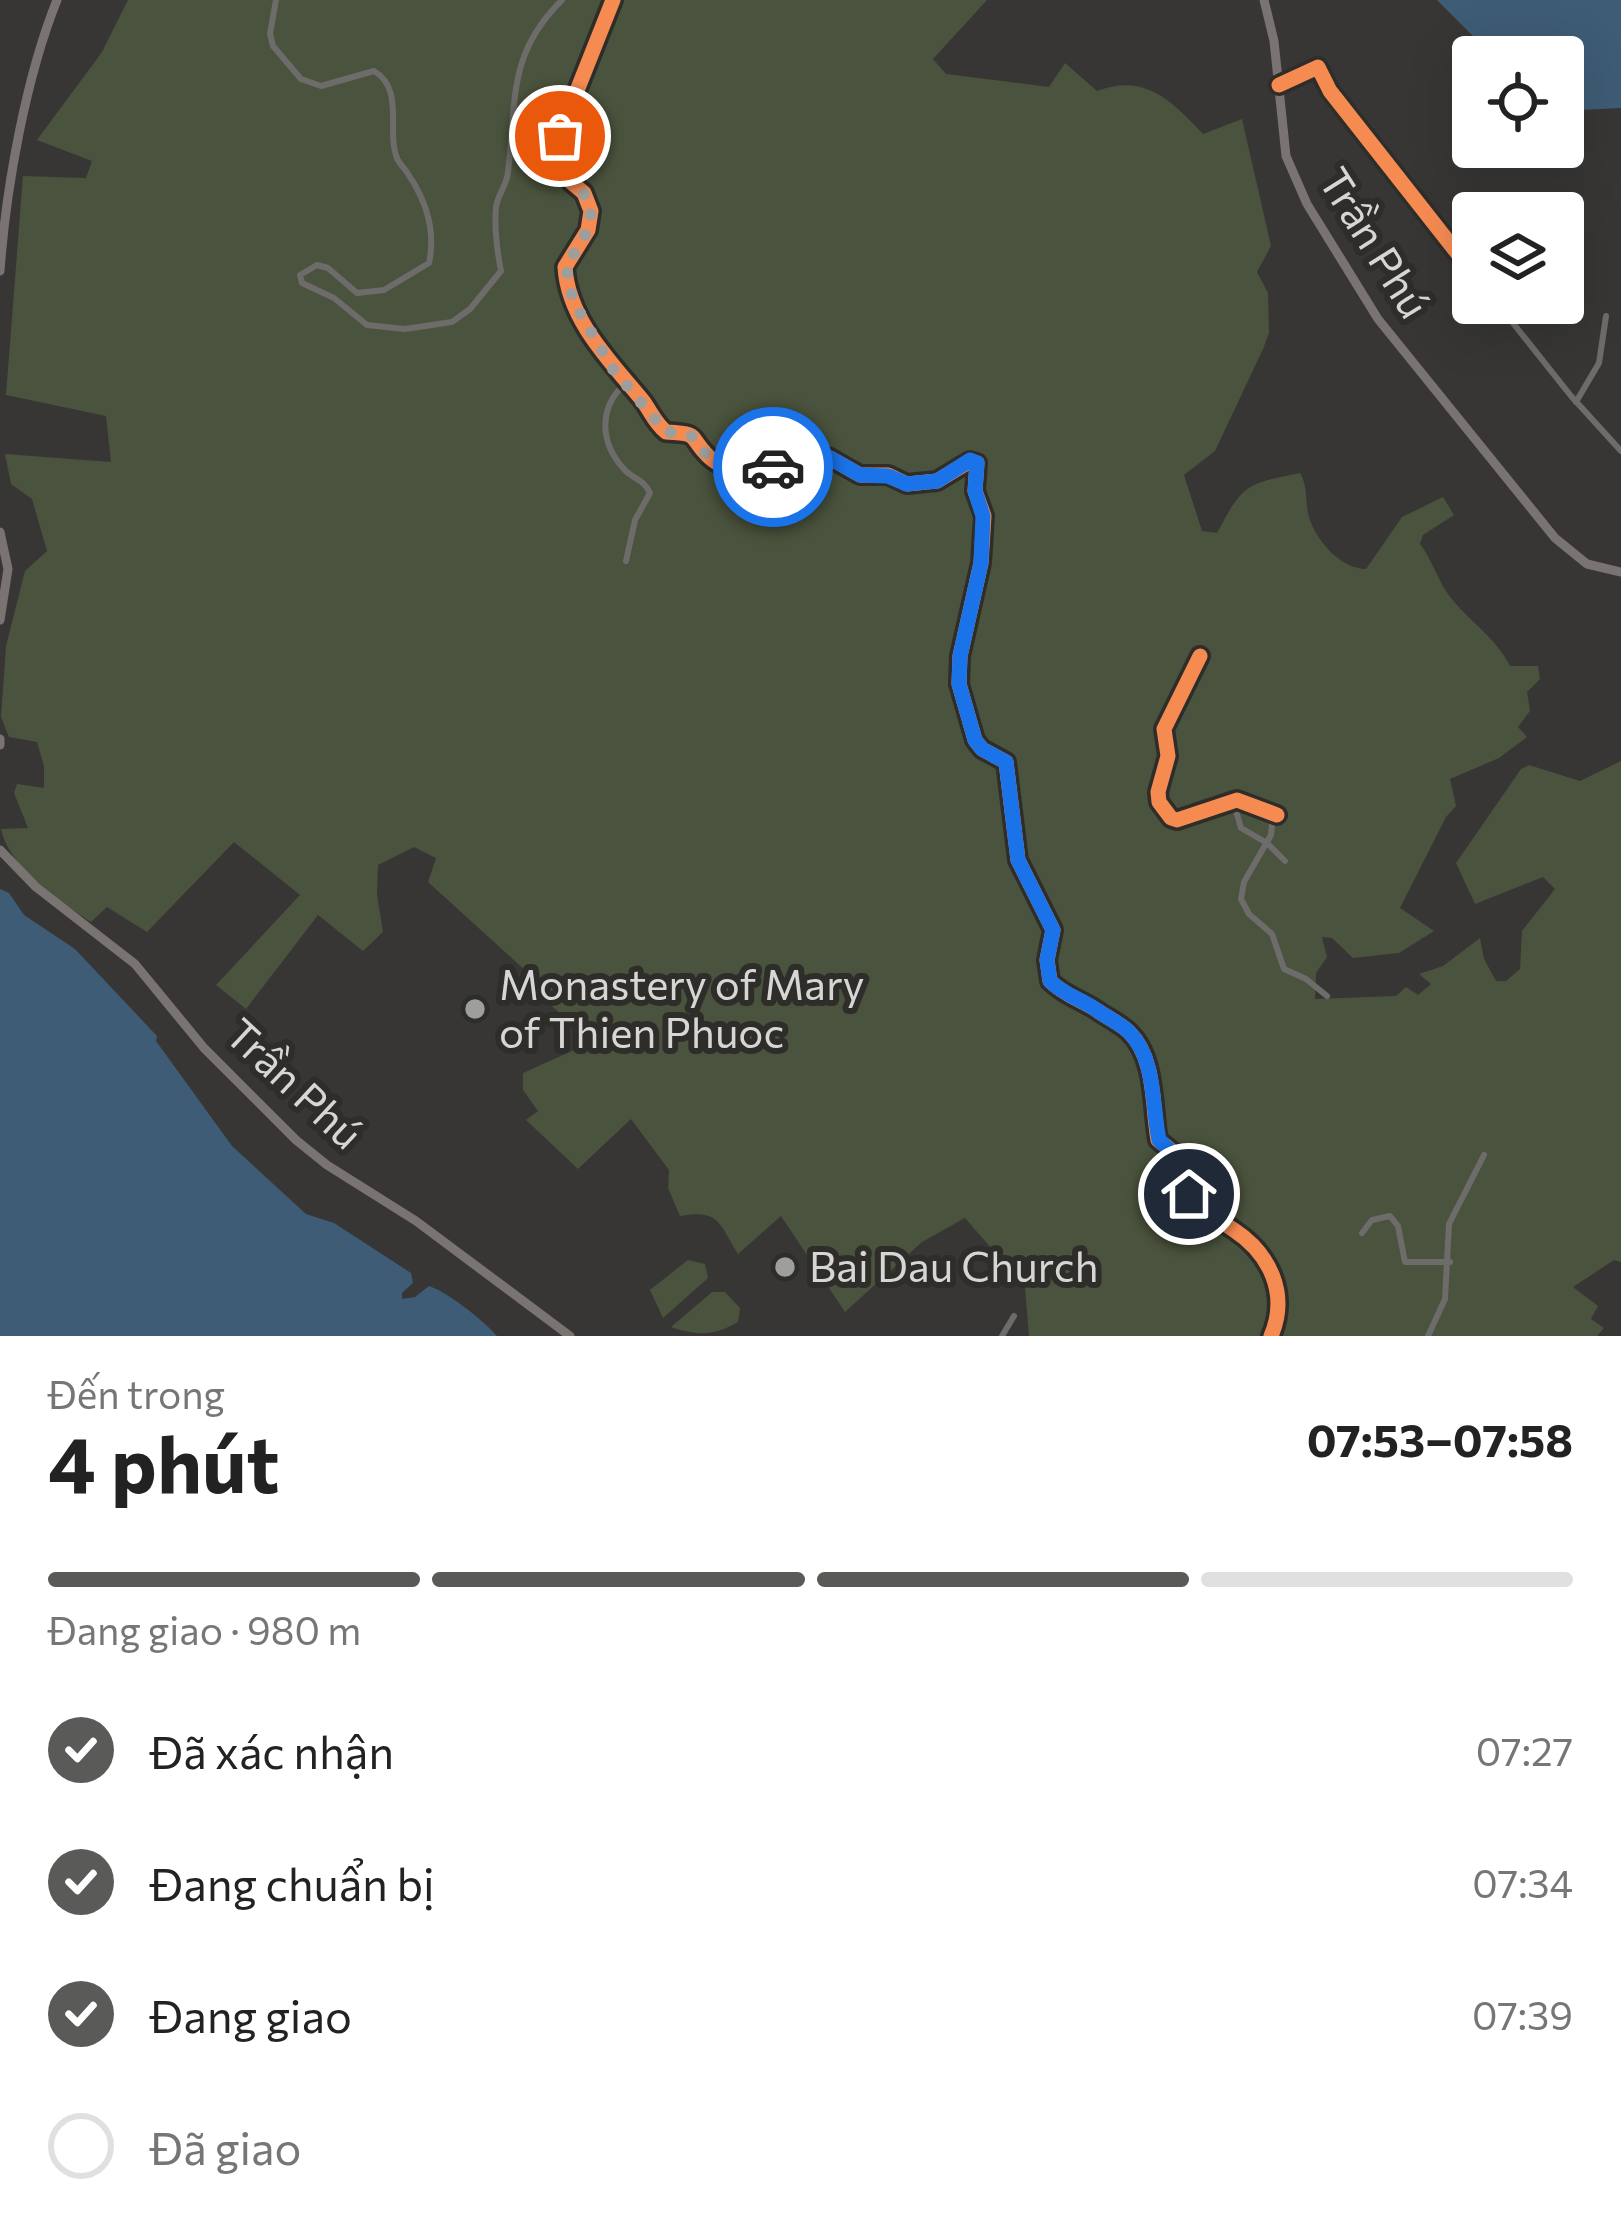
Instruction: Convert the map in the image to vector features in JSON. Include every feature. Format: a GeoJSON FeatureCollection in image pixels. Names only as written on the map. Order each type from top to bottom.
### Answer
{"type":"FeatureCollection","features":[{"type":"Feature","properties":{"kind":"main road"},"geometry":{"type":"LineString","coordinates":[[0,271],[10,182],[43,33],[57,0]]}},
{"type":"Feature","properties":{"kind":"main road","name":"Trần Phú"},"geometry":{"type":"LineString","coordinates":[[1264,0],[1293,179],[1378,319],[1555,538],[1587,564],[1621,572]]}},
{"type":"Feature","properties":{"kind":"main road"},"geometry":{"type":"LineString","coordinates":[[0,532],[8,569],[0,620]]}},
{"type":"Feature","properties":{"kind":"main road","name":"Trần Phú"},"geometry":{"type":"LineString","coordinates":[[0,850],[36,887],[135,964],[204,1048],[296,1140],[416,1221],[570,1336]]}},
{"type":"Feature","properties":{"kind":"street"},"geometry":{"type":"LineString","coordinates":[[276,0],[271,20],[273,46],[302,79],[321,86],[374,70],[387,82],[397,158],[432,226],[429,263],[372,293],[357,293],[328,268],[317,265],[300,275],[302,283],[334,298],[368,325],[392,330],[452,322],[470,309],[501,272],[496,201],[507,182],[510,112],[538,27],[562,0]]}},
{"type":"Feature","properties":{"kind":"street"},"geometry":{"type":"LineString","coordinates":[[613,0],[560,136],[572,182],[591,211],[588,230],[566,267],[567,283],[594,338],[666,432],[682,431],[697,438],[707,456],[746,477],[803,451],[830,458],[860,475],[888,476],[907,484],[937,481],[970,460],[977,463],[975,491],[983,516],[981,563],[960,656],[962,694],[975,740],[1006,762],[1018,860],[1053,930],[1047,960],[1050,981],[1131,1033],[1152,1090],[1159,1140],[1183,1163],[1189,1194],[1199,1207],[1235,1230],[1271,1269],[1279,1304],[1271,1336]]}},
{"type":"Feature","properties":{"kind":"street"},"geometry":{"type":"LineString","coordinates":[[1279,85],[1318,67],[1330,91],[1452,246]]}},
{"type":"Feature","properties":{"kind":"street"},"geometry":{"type":"LineString","coordinates":[[1576,402],[1599,363],[1606,316]]}},
{"type":"Feature","properties":{"kind":"street"},"geometry":{"type":"LineString","coordinates":[[1514,324],[1621,452]]}},
{"type":"Feature","properties":{"kind":"street"},"geometry":{"type":"LineString","coordinates":[[626,383],[614,393],[603,416],[606,434],[623,468],[646,483],[650,493],[634,520],[626,561]]}},
{"type":"Feature","properties":{"kind":"street"},"geometry":{"type":"LineString","coordinates":[[1200,656],[1166,720],[1168,756],[1159,802],[1177,820],[1244,800],[1275,815],[1267,843],[1244,882],[1242,905],[1272,934],[1284,969],[1327,996]]}},
{"type":"Feature","properties":{"kind":"street"},"geometry":{"type":"LineString","coordinates":[[1224,803],[1235,807],[1238,824],[1246,833],[1267,843],[1285,861]]}},
{"type":"Feature","properties":{"kind":"street"},"geometry":{"type":"LineString","coordinates":[[1428,1336],[1445,1299],[1449,1224],[1484,1155]]}},
{"type":"Feature","properties":{"kind":"street"},"geometry":{"type":"LineString","coordinates":[[1362,1234],[1372,1220],[1390,1216],[1398,1226],[1405,1262],[1450,1262]]}},
{"type":"Feature","properties":{"kind":"street"},"geometry":{"type":"LineString","coordinates":[[1002,1336],[1014,1316]]}},
{"type":"Feature","properties":{"kind":"green space"},"geometry":{"type":"Polygon","coordinates":[[[128,0],[987,0],[933,59],[946,74],[1049,87],[1065,63],[1097,91],[1129,85],[1156,93],[1203,134],[1242,119],[1271,246],[1257,272],[1268,293],[1269,333],[1215,451],[1184,475],[1202,531],[1217,533],[1233,504],[1248,489],[1300,473],[1310,520],[1319,537],[1340,560],[1366,569],[1402,517],[1443,497],[1454,515],[1423,535],[1420,544],[1448,594],[1510,666],[1538,666],[1540,679],[1527,692],[1530,711],[1518,727],[1527,737],[1499,758],[1450,779],[1456,806],[1400,908],[1434,931],[1399,953],[1353,958],[1332,938],[1322,937],[1327,957],[1316,973],[1315,999],[1396,996],[1406,987],[1418,995],[1431,984],[1419,974],[1443,966],[1480,938],[1496,981],[1506,981],[1520,969],[1522,931],[1555,889],[1543,877],[1475,904],[1456,863],[1521,769],[1529,765],[1580,781],[1621,761],[1621,1262],[1614,1260],[1573,1287],[1598,1306],[1591,1319],[1604,1328],[1597,1336],[1029,1336],[1025,1287],[965,1218],[922,1242],[845,1312],[781,1216],[738,1254],[710,1217],[680,1216],[668,1188],[669,1170],[631,1119],[578,1169],[526,1120],[538,1111],[523,1090],[523,1073],[583,1046],[572,1024],[536,992],[539,983],[428,882],[436,858],[414,847],[378,865],[383,932],[363,951],[318,915],[246,1009],[216,985],[300,895],[234,842],[147,932],[107,907],[91,922],[37,882],[14,856],[1,829],[28,828],[14,793],[17,784],[44,788],[44,766],[37,742],[9,737],[1,717],[6,646],[25,571],[47,551],[32,499],[11,484],[5,454],[111,462],[106,416],[6,395],[23,176],[86,178],[92,161],[37,140],[102,52],[128,0]]]}},
{"type":"Feature","properties":{"kind":"green space"},"geometry":{"type":"Polygon","coordinates":[[[688,1260],[705,1264],[708,1278],[663,1318],[650,1290],[688,1260]]]}},
{"type":"Feature","properties":{"kind":"green space"},"geometry":{"type":"Polygon","coordinates":[[[712,1292],[725,1292],[740,1308],[738,1322],[705,1333],[671,1327],[712,1292]]]}},
{"type":"Feature","properties":{"kind":"water"},"geometry":{"type":"Polygon","coordinates":[[[1437,0],[1621,0],[1621,108],[1584,110],[1584,36],[1473,36],[1437,0]]]}},
{"type":"Feature","properties":{"kind":"water"},"geometry":{"type":"Polygon","coordinates":[[[0,889],[9,893],[24,915],[75,949],[157,1036],[156,1041],[232,1146],[306,1214],[334,1223],[411,1273],[413,1283],[402,1299],[415,1297],[429,1286],[446,1294],[497,1336],[0,1336],[0,889]]]}},
{"type":"Feature","properties":{"kind":"cycle path"},"geometry":{"type":"LineString","coordinates":[[613,0],[559,136],[571,182],[584,193],[591,211],[588,230],[565,267],[574,305],[605,355],[662,429],[690,435],[712,460],[747,477],[803,451],[830,458],[860,475],[888,475],[907,484],[937,481],[970,461],[977,463],[975,491],[984,516],[981,563],[960,656],[959,684],[975,740],[1006,762],[1018,860],[1053,930],[1047,960],[1050,981],[1122,1026],[1138,1043],[1151,1083],[1158,1140],[1182,1163],[1193,1198],[1247,1240],[1273,1276],[1278,1305],[1271,1336]]}},
{"type":"Feature","properties":{"kind":"cycle path"},"geometry":{"type":"LineString","coordinates":[[1279,85],[1318,67],[1330,91],[1452,246]]}},
{"type":"Feature","properties":{"kind":"cycle path"},"geometry":{"type":"LineString","coordinates":[[1200,656],[1164,729],[1168,756],[1159,802],[1177,820],[1237,800],[1277,815]]}},
{"type":"Feature","properties":{"kind":"way so far"},"geometry":{"type":"LineString","coordinates":[[560,136],[572,182],[591,211],[588,230],[568,261],[567,283],[612,368],[666,432],[682,431],[697,438],[707,456],[746,477],[773,467]]}},
{"type":"Feature","properties":{"kind":"place","name":"Monastery of Mary of Thien Phuoc"},"geometry":{"type":"Point","coordinates":[475,1009]}},
{"type":"Feature","properties":{"kind":"place","name":"Bai Dau Church"},"geometry":{"type":"Point","coordinates":[785,1267]}},
{"type":"Feature","properties":{"kind":"route"},"geometry":{"type":"LineString","coordinates":[[773,467],[803,451],[830,458],[860,475],[923,485],[970,460],[977,463],[975,491],[983,516],[981,563],[960,656],[959,684],[975,740],[1006,762],[1018,860],[1053,930],[1047,960],[1050,981],[1131,1033],[1141,1051],[1156,1107],[1159,1140],[1183,1163],[1189,1194]]}}]}
